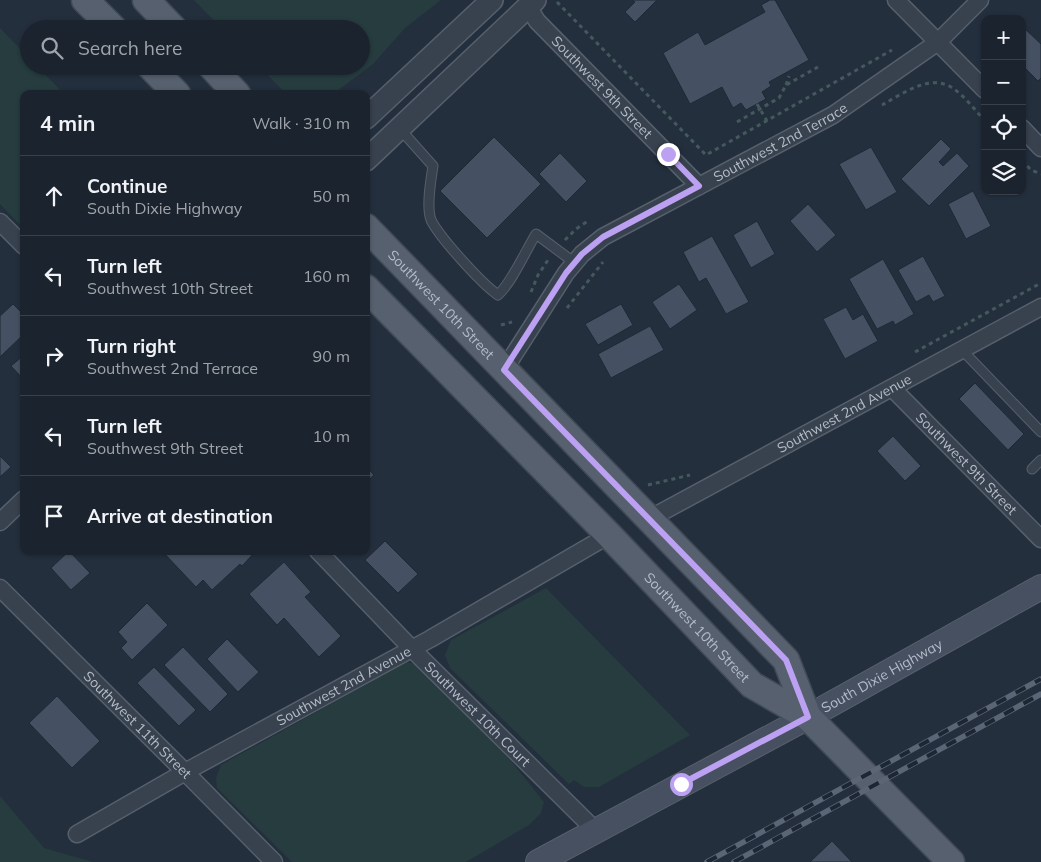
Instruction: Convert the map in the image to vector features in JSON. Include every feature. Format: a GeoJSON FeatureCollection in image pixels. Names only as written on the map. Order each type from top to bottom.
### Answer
{"type":"FeatureCollection","features":[{"type":"Feature","properties":{"kind":"main road"},"geometry":{"type":"LineString","coordinates":[[85,0],[105,20]]}},
{"type":"Feature","properties":{"kind":"main road"},"geometry":{"type":"LineString","coordinates":[[146,0],[165,20]]}},
{"type":"Feature","properties":{"kind":"main road"},"geometry":{"type":"LineString","coordinates":[[159,75],[173,90]]}},
{"type":"Feature","properties":{"kind":"main road"},"geometry":{"type":"LineString","coordinates":[[219,75],[233,90]]}},
{"type":"Feature","properties":{"kind":"main road","name":"Southwest 10th Street"},"geometry":{"type":"LineString","coordinates":[[370,231],[786,660],[808,717]]}},
{"type":"Feature","properties":{"kind":"main road","name":"Southwest 10th Street"},"geometry":{"type":"LineString","coordinates":[[370,292],[609,535],[752,685],[808,717],[951,862]]}},
{"type":"Feature","properties":{"kind":"main road","name":"South Dixie Highway"},"geometry":{"type":"LineString","coordinates":[[538,862],[808,717],[1041,587]]}},
{"type":"Feature","properties":{"kind":"street"},"geometry":{"type":"LineString","coordinates":[[370,114],[492,0]]}},
{"type":"Feature","properties":{"kind":"street"},"geometry":{"type":"LineString","coordinates":[[896,0],[981,86]]}},
{"type":"Feature","properties":{"kind":"street","name":"Southwest 2nd Terrace"},"geometry":{"type":"LineString","coordinates":[[504,370],[566,273],[582,254],[603,237],[833,115],[938,42],[980,0]]}},
{"type":"Feature","properties":{"kind":"street"},"geometry":{"type":"LineString","coordinates":[[370,156],[532,4]]}},
{"type":"Feature","properties":{"kind":"street","name":"Southwest 9th Street"},"geometry":{"type":"LineString","coordinates":[[532,4],[537,22],[699,186]]}},
{"type":"Feature","properties":{"kind":"street"},"geometry":{"type":"LineString","coordinates":[[1026,132],[1041,148]]}},
{"type":"Feature","properties":{"kind":"street"},"geometry":{"type":"LineString","coordinates":[[0,222],[20,242]]}},
{"type":"Feature","properties":{"kind":"street","name":"Southwest 2nd Avenue"},"geometry":{"type":"LineString","coordinates":[[649,519],[1041,307]]}},
{"type":"Feature","properties":{"kind":"street","name":"Southwest 9th Street"},"geometry":{"type":"LineString","coordinates":[[892,388],[1041,539]]}},
{"type":"Feature","properties":{"kind":"street"},"geometry":{"type":"LineString","coordinates":[[0,522],[20,503]]}},
{"type":"Feature","properties":{"kind":"street","name":"Southwest 2nd Avenue"},"geometry":{"type":"LineString","coordinates":[[77,834],[186,772],[412,649],[609,535]]}},
{"type":"Feature","properties":{"kind":"street","name":"Southwest 10th Court"},"geometry":{"type":"LineString","coordinates":[[322,555],[412,649],[596,831]]}},
{"type":"Feature","properties":{"kind":"street","name":"Southwest 11th Street"},"geometry":{"type":"LineString","coordinates":[[0,588],[274,862]]}},
{"type":"Feature","properties":{"kind":"lane"},"geometry":{"type":"LineString","coordinates":[[400,129],[433,166],[429,190],[430,218],[446,241],[488,288],[498,295],[507,286],[536,234],[575,263]]}},
{"type":"Feature","properties":{"kind":"lane"},"geometry":{"type":"LineString","coordinates":[[962,350],[1041,432]]}},
{"type":"Feature","properties":{"kind":"lane"},"geometry":{"type":"LineString","coordinates":[[1032,469],[1041,460]]}},
{"type":"Feature","properties":{"kind":"path"},"geometry":{"type":"LineString","coordinates":[[557,2],[706,155],[893,49]]}},
{"type":"Feature","properties":{"kind":"path"},"geometry":{"type":"LineString","coordinates":[[786,86],[818,67]]}},
{"type":"Feature","properties":{"kind":"path"},"geometry":{"type":"LineString","coordinates":[[736,122],[779,98],[789,76]]}},
{"type":"Feature","properties":{"kind":"path"},"geometry":{"type":"LineString","coordinates":[[881,106],[916,86],[930,83],[941,84],[951,87],[960,94],[981,117]]}},
{"type":"Feature","properties":{"kind":"path"},"geometry":{"type":"LineString","coordinates":[[757,104],[767,121]]}},
{"type":"Feature","properties":{"kind":"path"},"geometry":{"type":"LineString","coordinates":[[1026,164],[1031,170],[1041,174]]}},
{"type":"Feature","properties":{"kind":"path"},"geometry":{"type":"LineString","coordinates":[[567,308],[608,256]]}},
{"type":"Feature","properties":{"kind":"path"},"geometry":{"type":"LineString","coordinates":[[913,354],[1041,283]]}},
{"type":"Feature","properties":{"kind":"path"},"geometry":{"type":"LineString","coordinates":[[647,485],[696,473]]}},
{"type":"Feature","properties":{"kind":"green space"},"geometry":{"type":"Polygon","coordinates":[[[194,0],[441,0],[405,28],[370,66],[370,20],[213,20],[194,0]]]}},
{"type":"Feature","properties":{"kind":"green space"},"geometry":{"type":"Polygon","coordinates":[[[0,28],[20,49],[20,75],[46,75],[60,90],[20,90],[20,225],[0,204],[0,28]]]}},
{"type":"Feature","properties":{"kind":"green space"},"geometry":{"type":"Polygon","coordinates":[[[268,75],[358,75],[338,90],[282,90],[268,75]]]}},
{"type":"Feature","properties":{"kind":"green space"},"geometry":{"type":"Polygon","coordinates":[[[546,588],[690,735],[599,787],[584,787],[574,780],[569,784],[450,668],[445,655],[451,640],[546,588]]]}},
{"type":"Feature","properties":{"kind":"green space"},"geometry":{"type":"Polygon","coordinates":[[[406,662],[418,664],[500,747],[544,802],[541,813],[529,825],[466,862],[292,862],[217,788],[216,778],[221,765],[406,662]]]}},
{"type":"Feature","properties":{"kind":"green space"},"geometry":{"type":"Polygon","coordinates":[[[0,796],[44,848],[93,862],[0,862],[0,796]]]}},
{"type":"Feature","properties":{"kind":"building"},"geometry":{"type":"Polygon","coordinates":[[[632,0],[657,0],[635,22],[625,12],[635,2],[632,0]]]}},
{"type":"Feature","properties":{"kind":"building"},"geometry":{"type":"Polygon","coordinates":[[[770,0],[775,0],[809,60],[769,82],[771,86],[762,92],[766,99],[746,110],[741,103],[733,108],[722,87],[690,104],[663,53],[698,32],[705,45],[765,12],[761,5],[770,0]]]}},
{"type":"Feature","properties":{"kind":"building"},"geometry":{"type":"Polygon","coordinates":[[[1026,30],[1041,44],[1041,78],[1038,81],[1026,69],[1026,30]]]}},
{"type":"Feature","properties":{"kind":"building"},"geometry":{"type":"Polygon","coordinates":[[[494,137],[541,184],[487,238],[440,191],[494,137]]]}},
{"type":"Feature","properties":{"kind":"building"},"geometry":{"type":"Polygon","coordinates":[[[941,139],[951,149],[939,162],[943,166],[957,153],[969,166],[929,206],[901,179],[941,139]]]}},
{"type":"Feature","properties":{"kind":"building"},"geometry":{"type":"Polygon","coordinates":[[[871,147],[897,192],[866,210],[839,164],[871,147]]]}},
{"type":"Feature","properties":{"kind":"building"},"geometry":{"type":"Polygon","coordinates":[[[560,153],[587,181],[566,202],[539,174],[560,153]]]}},
{"type":"Feature","properties":{"kind":"building"},"geometry":{"type":"Polygon","coordinates":[[[973,191],[991,226],[966,239],[948,204],[973,191]]]}},
{"type":"Feature","properties":{"kind":"building"},"geometry":{"type":"Polygon","coordinates":[[[808,204],[836,235],[817,252],[790,221],[808,204]]]}},
{"type":"Feature","properties":{"kind":"building"},"geometry":{"type":"Polygon","coordinates":[[[757,221],[775,254],[751,268],[733,235],[757,221]]]}},
{"type":"Feature","properties":{"kind":"building"},"geometry":{"type":"Polygon","coordinates":[[[712,236],[749,302],[726,314],[706,278],[699,282],[683,252],[712,236]]]}},
{"type":"Feature","properties":{"kind":"building"},"geometry":{"type":"Polygon","coordinates":[[[923,256],[945,296],[933,302],[929,295],[916,302],[898,270],[923,256]]]}},
{"type":"Feature","properties":{"kind":"building"},"geometry":{"type":"Polygon","coordinates":[[[883,259],[914,314],[895,325],[893,321],[877,329],[849,279],[883,259]]]}},
{"type":"Feature","properties":{"kind":"building"},"geometry":{"type":"Polygon","coordinates":[[[679,284],[697,310],[670,329],[652,302],[679,284]]]}},
{"type":"Feature","properties":{"kind":"building"},"geometry":{"type":"Polygon","coordinates":[[[13,304],[20,311],[20,338],[0,357],[0,316],[13,304]]]}},
{"type":"Feature","properties":{"kind":"building"},"geometry":{"type":"Polygon","coordinates":[[[621,304],[633,325],[598,345],[585,324],[621,304]]]}},
{"type":"Feature","properties":{"kind":"building"},"geometry":{"type":"Polygon","coordinates":[[[846,307],[853,320],[863,314],[878,341],[845,359],[823,319],[846,307]]]}},
{"type":"Feature","properties":{"kind":"building"},"geometry":{"type":"Polygon","coordinates":[[[650,326],[664,350],[611,378],[598,354],[650,326]]]}},
{"type":"Feature","properties":{"kind":"building"},"geometry":{"type":"Polygon","coordinates":[[[20,358],[20,376],[11,366],[20,358]]]}},
{"type":"Feature","properties":{"kind":"building"},"geometry":{"type":"Polygon","coordinates":[[[975,383],[1024,434],[1008,450],[959,399],[975,383]]]}},
{"type":"Feature","properties":{"kind":"building"},"geometry":{"type":"Polygon","coordinates":[[[893,436],[921,466],[905,481],[877,451],[893,436]]]}},
{"type":"Feature","properties":{"kind":"building"},"geometry":{"type":"Polygon","coordinates":[[[0,456],[11,467],[0,477],[0,456]]]}},
{"type":"Feature","properties":{"kind":"building"},"geometry":{"type":"Polygon","coordinates":[[[385,541],[418,574],[398,593],[365,560],[385,541]]]}},
{"type":"Feature","properties":{"kind":"building"},"geometry":{"type":"Polygon","coordinates":[[[65,555],[73,555],[90,573],[71,590],[51,568],[65,555]]]}},
{"type":"Feature","properties":{"kind":"building"},"geometry":{"type":"Polygon","coordinates":[[[166,555],[252,555],[242,566],[240,564],[212,590],[203,580],[196,587],[166,555]]]}},
{"type":"Feature","properties":{"kind":"building"},"geometry":{"type":"Polygon","coordinates":[[[284,562],[311,592],[305,597],[341,636],[319,657],[284,618],[277,625],[249,594],[284,562]]]}},
{"type":"Feature","properties":{"kind":"building"},"geometry":{"type":"Polygon","coordinates":[[[147,603],[168,625],[132,660],[121,648],[127,642],[118,632],[147,603]]]}},
{"type":"Feature","properties":{"kind":"building"},"geometry":{"type":"Polygon","coordinates":[[[227,639],[259,672],[238,692],[207,659],[227,639]]]}},
{"type":"Feature","properties":{"kind":"building"},"geometry":{"type":"Polygon","coordinates":[[[183,647],[228,694],[210,712],[164,665],[183,647]]]}},
{"type":"Feature","properties":{"kind":"building"},"geometry":{"type":"Polygon","coordinates":[[[154,667],[196,710],[179,726],[137,683],[154,667]]]}},
{"type":"Feature","properties":{"kind":"building"},"geometry":{"type":"Polygon","coordinates":[[[57,696],[100,741],[72,768],[29,723],[57,696]]]}},
{"type":"Feature","properties":{"kind":"building"},"geometry":{"type":"Polygon","coordinates":[[[832,841],[852,862],[810,862],[832,841]]]}},
{"type":"Feature","properties":{"kind":"railway"},"geometry":{"type":"LineString","coordinates":[[707,862],[1041,679]]}},
{"type":"Feature","properties":{"kind":"railway"},"geometry":{"type":"LineString","coordinates":[[734,862],[1041,694]]}},
{"type":"Feature","properties":{"kind":"route"},"geometry":{"type":"LineString","coordinates":[[668,154],[699,186],[603,237],[582,254],[566,273],[504,370],[786,660],[808,717],[681,784]]}}]}
